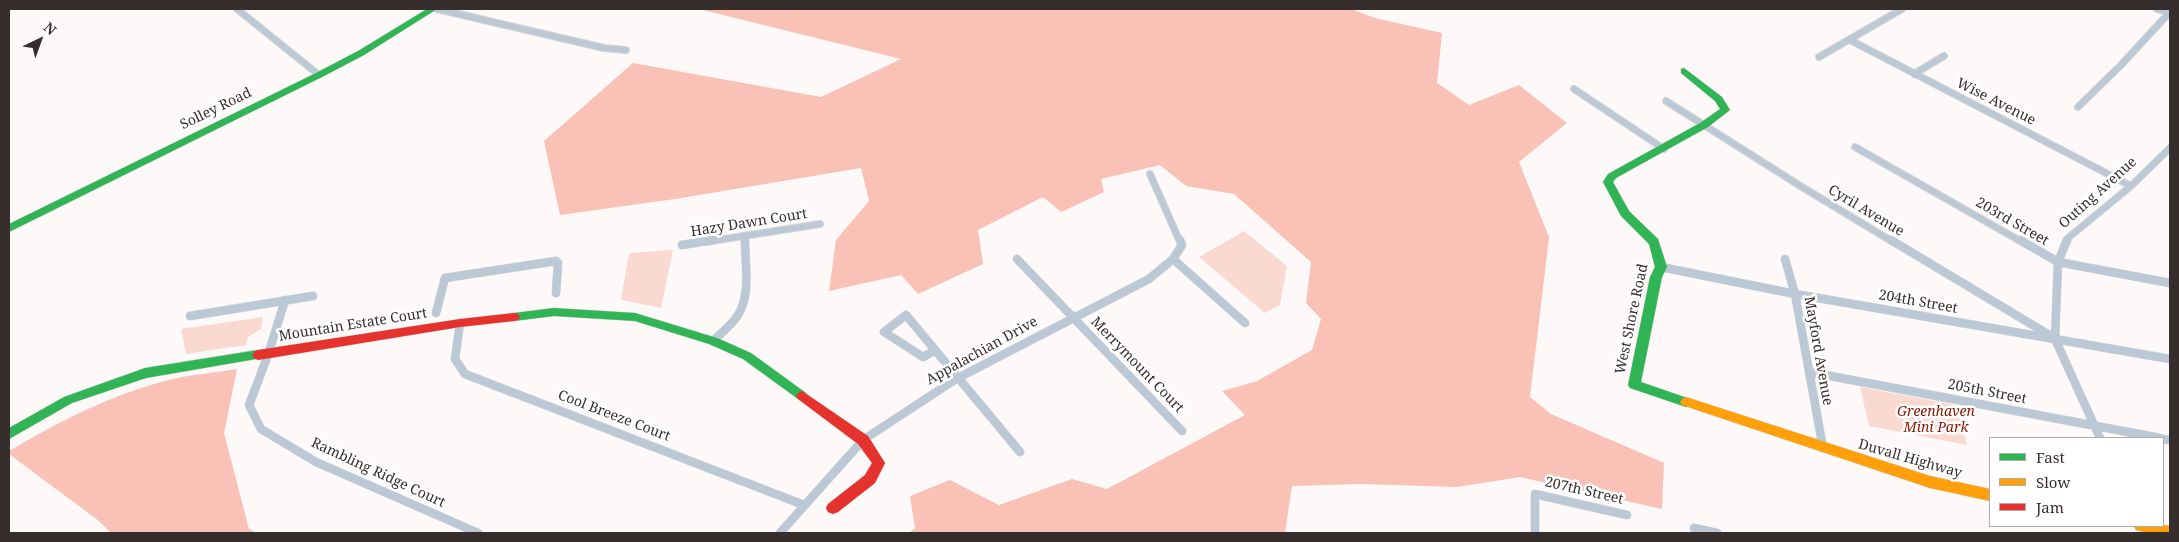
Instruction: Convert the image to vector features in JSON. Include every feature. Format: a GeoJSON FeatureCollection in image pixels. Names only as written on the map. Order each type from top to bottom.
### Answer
{"type":"FeatureCollection","features":[{"type":"Feature","properties":{"kind":"street"},"geometry":{"type":"LineString","coordinates":[[236,9],[319,75]]}},
{"type":"Feature","properties":{"kind":"street","name":"Solley Road"},"geometry":{"type":"LineString","coordinates":[[9,228],[319,75],[361,53],[433,9]]}},
{"type":"Feature","properties":{"kind":"street"},"geometry":{"type":"LineString","coordinates":[[437,9],[604,48],[626,50]]}},
{"type":"Feature","properties":{"kind":"street"},"geometry":{"type":"LineString","coordinates":[[1819,57],[1902,9]]}},
{"type":"Feature","properties":{"kind":"street"},"geometry":{"type":"LineString","coordinates":[[2078,106],[2121,65],[2170,12],[2157,9]]}},
{"type":"Feature","properties":{"kind":"street","name":"Wise Avenue"},"geometry":{"type":"LineString","coordinates":[[1850,40],[2131,186]]}},
{"type":"Feature","properties":{"kind":"street"},"geometry":{"type":"LineString","coordinates":[[1914,74],[1944,56]]}},
{"type":"Feature","properties":{"kind":"street","name":"West Shore Road"},"geometry":{"type":"LineString","coordinates":[[1684,70],[1719,99],[1725,110],[1704,125],[1612,176],[1608,182],[1625,213],[1654,242],[1662,266],[1656,277],[1634,385],[1823,448]]}},
{"type":"Feature","properties":{"kind":"street"},"geometry":{"type":"LineString","coordinates":[[1574,89],[1664,148]]}},
{"type":"Feature","properties":{"kind":"street","name":"Cyril Avenue"},"geometry":{"type":"LineString","coordinates":[[1666,101],[1802,187],[2056,339]]}},
{"type":"Feature","properties":{"kind":"street","name":"203rd Street"},"geometry":{"type":"LineString","coordinates":[[1856,147],[2058,262],[2170,283]]}},
{"type":"Feature","properties":{"kind":"street","name":"Outing Avenue"},"geometry":{"type":"LineString","coordinates":[[2100,437],[2056,339],[2058,262],[2068,238],[2131,186],[2170,148]]}},
{"type":"Feature","properties":{"kind":"street"},"geometry":{"type":"LineString","coordinates":[[1150,174],[1182,245],[1173,259],[1245,323]]}},
{"type":"Feature","properties":{"kind":"street","name":"Hazy Dawn Court"},"geometry":{"type":"LineString","coordinates":[[682,245],[820,224]]}},
{"type":"Feature","properties":{"kind":"street"},"geometry":{"type":"LineString","coordinates":[[713,341],[738,316],[742,308],[744,298],[744,236]]}},
{"type":"Feature","properties":{"kind":"street","name":"Merrymount Court"},"geometry":{"type":"LineString","coordinates":[[1017,259],[1182,431]]}},
{"type":"Feature","properties":{"kind":"street","name":"Appalachian Drive"},"geometry":{"type":"LineString","coordinates":[[780,533],[863,440],[956,379],[1149,278],[1173,259]]}},
{"type":"Feature","properties":{"kind":"street","name":"Mayford Avenue"},"geometry":{"type":"LineString","coordinates":[[1785,259],[1795,294],[1823,448]]}},
{"type":"Feature","properties":{"kind":"street"},"geometry":{"type":"LineString","coordinates":[[436,313],[445,278],[556,261],[558,263],[556,293]]}},
{"type":"Feature","properties":{"kind":"street","name":"204th Street"},"geometry":{"type":"LineString","coordinates":[[1662,266],[1795,294],[2170,360]]}},
{"type":"Feature","properties":{"kind":"street"},"geometry":{"type":"LineString","coordinates":[[190,316],[313,296]]}},
{"type":"Feature","properties":{"kind":"street","name":"Rambling Ridge Court"},"geometry":{"type":"LineString","coordinates":[[285,300],[249,405],[261,429],[316,462],[478,533]]}},
{"type":"Feature","properties":{"kind":"street","name":"Mountain Estate Court"},"geometry":{"type":"LineString","coordinates":[[9,434],[68,400],[145,373],[460,323],[554,312],[634,317],[713,341],[747,356],[863,440],[879,463],[870,479],[833,508]]}},
{"type":"Feature","properties":{"kind":"street"},"geometry":{"type":"LineString","coordinates":[[934,351],[923,358],[884,332],[906,315],[956,379],[1020,452]]}},
{"type":"Feature","properties":{"kind":"street","name":"Cool Breeze Court"},"geometry":{"type":"LineString","coordinates":[[460,323],[455,359],[465,374],[804,505]]}},
{"type":"Feature","properties":{"kind":"street","name":"205th Street"},"geometry":{"type":"LineString","coordinates":[[1809,372],[2156,437]]}},
{"type":"Feature","properties":{"kind":"street","name":"Duvall Highway"},"geometry":{"type":"LineString","coordinates":[[1823,448],[1930,482],[1989,495]]}},
{"type":"Feature","properties":{"kind":"street","name":"207th Street"},"geometry":{"type":"LineString","coordinates":[[1535,533],[1535,494],[1627,515]]}},
{"type":"Feature","properties":{"kind":"street"},"geometry":{"type":"LineString","coordinates":[[2146,527],[2170,532]]}},
{"type":"Feature","properties":{"kind":"street"},"geometry":{"type":"LineString","coordinates":[[1694,528],[1717,533]]}},
{"type":"Feature","properties":{"kind":"green space"},"geometry":{"type":"Polygon","coordinates":[[[1244,231],[1287,266],[1280,305],[1265,313],[1199,257],[1244,231]]]}},
{"type":"Feature","properties":{"kind":"green space"},"geometry":{"type":"Polygon","coordinates":[[[673,250],[661,308],[621,300],[629,253],[673,250]]]}},
{"type":"Feature","properties":{"kind":"green space"},"geometry":{"type":"Polygon","coordinates":[[[263,317],[261,329],[248,337],[246,345],[186,354],[181,329],[263,317]]]}},
{"type":"Feature","properties":{"kind":"green space","name":"Greenhaven Mini Park"},"geometry":{"type":"Polygon","coordinates":[[[1860,387],[1956,405],[1967,445],[1869,426],[1860,387]]]}},
{"type":"Feature","properties":{"kind":"shaded area"},"geometry":{"type":"Polygon","coordinates":[[[699,9],[1351,9],[1375,18],[1442,33],[1437,83],[1469,105],[1519,85],[1567,123],[1519,162],[1549,237],[1530,397],[1551,414],[1664,463],[1662,509],[1520,477],[1457,487],[1360,484],[1292,486],[1285,533],[909,533],[915,528],[910,496],[950,480],[999,505],[1072,479],[1107,489],[1245,415],[1222,391],[1257,381],[1312,350],[1321,319],[1306,303],[1311,262],[1234,194],[1186,186],[1160,165],[1101,179],[1104,192],[1061,212],[1043,197],[978,230],[983,264],[918,294],[901,275],[829,291],[836,240],[869,201],[861,168],[675,199],[560,215],[544,141],[633,63],[821,97],[901,59],[699,9]]]}},
{"type":"Feature","properties":{"kind":"shaded area"},"geometry":{"type":"Polygon","coordinates":[[[237,369],[224,433],[249,529],[257,533],[111,533],[99,521],[9,454],[9,451],[48,429],[88,409],[130,392],[181,377],[237,369]]]}},
{"type":"Feature","properties":{"kind":"traffic: fast"},"geometry":{"type":"LineString","coordinates":[[9,228],[319,75],[361,53],[433,9]]}},
{"type":"Feature","properties":{"kind":"traffic: fast"},"geometry":{"type":"LineString","coordinates":[[1684,71],[1719,99],[1725,110],[1704,125],[1612,176],[1608,182],[1625,213],[1654,242],[1661,267],[1656,277],[1634,385],[1686,402]]}},
{"type":"Feature","properties":{"kind":"traffic: fast"},"geometry":{"type":"LineString","coordinates":[[514,317],[554,312],[635,317],[713,341],[747,356],[802,396]]}},
{"type":"Feature","properties":{"kind":"traffic: fast"},"geometry":{"type":"LineString","coordinates":[[9,434],[68,400],[145,373],[258,355]]}},
{"type":"Feature","properties":{"kind":"traffic: slow"},"geometry":{"type":"LineString","coordinates":[[1686,402],[1930,482],[1989,495]]}},
{"type":"Feature","properties":{"kind":"traffic: slow"},"geometry":{"type":"LineString","coordinates":[[2146,527],[2170,532]]}},
{"type":"Feature","properties":{"kind":"traffic: jam"},"geometry":{"type":"LineString","coordinates":[[258,355],[460,323],[514,317]]}},
{"type":"Feature","properties":{"kind":"traffic: jam"},"geometry":{"type":"LineString","coordinates":[[802,396],[863,440],[879,463],[870,479],[833,508]]}}]}
